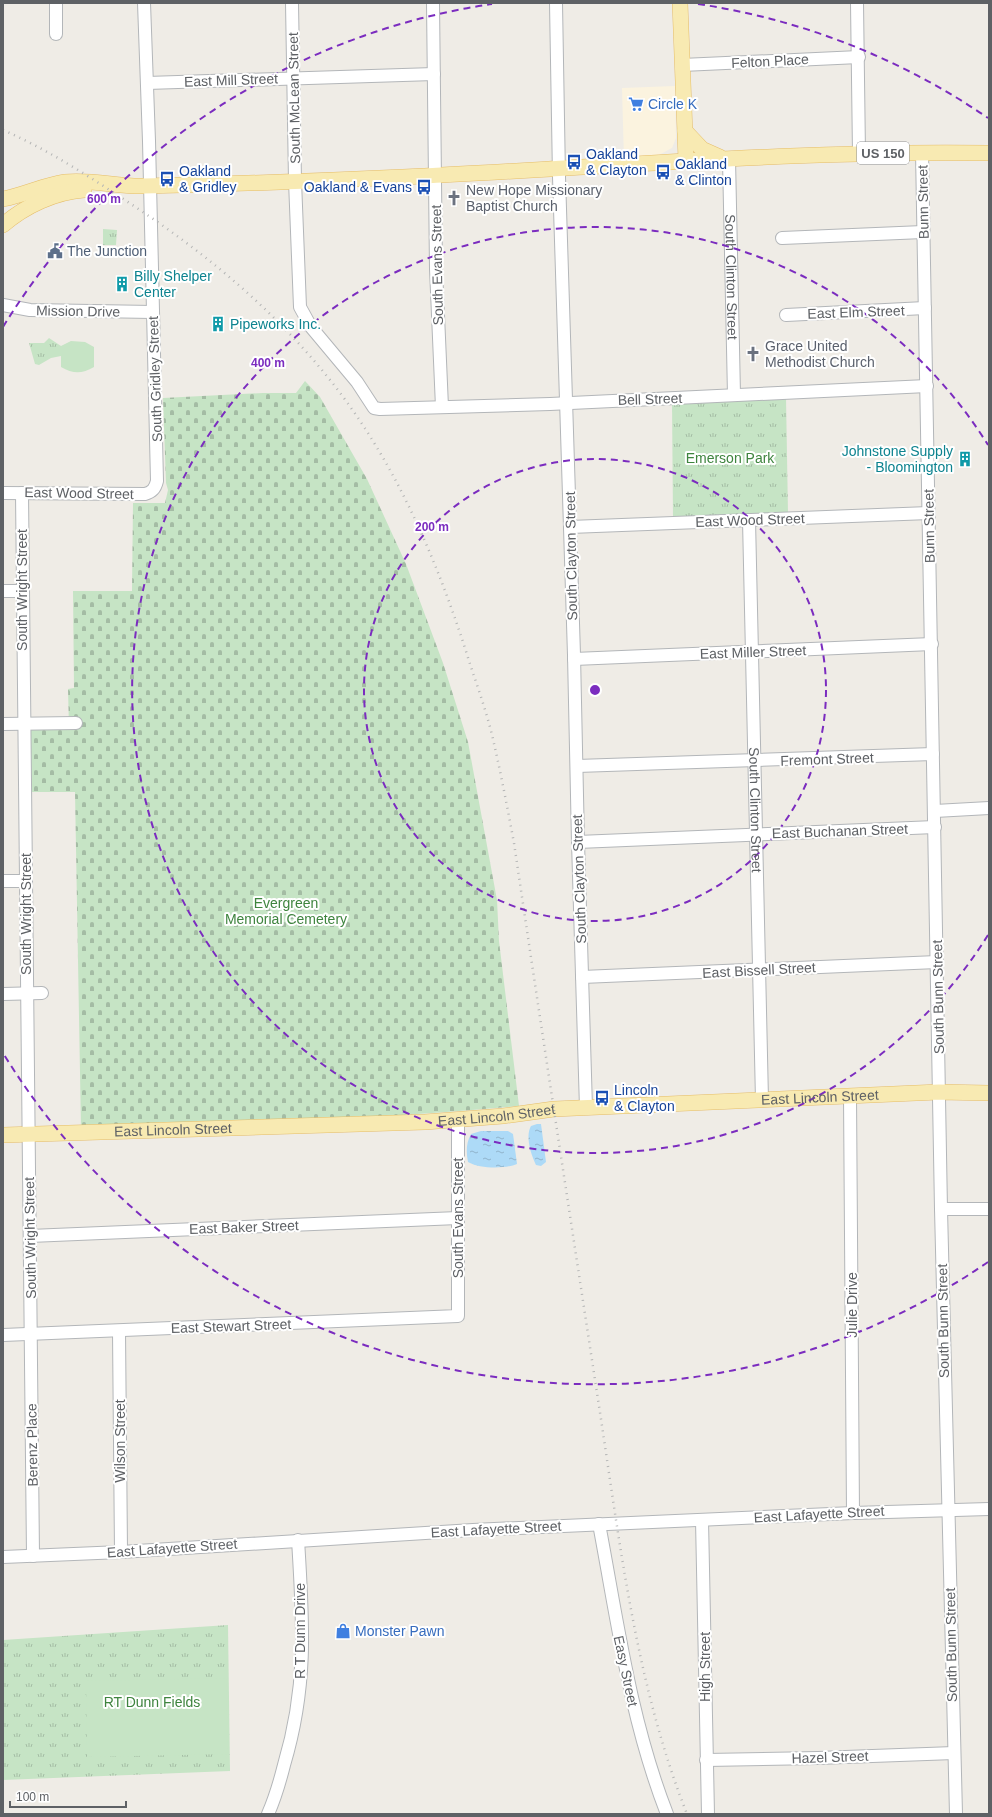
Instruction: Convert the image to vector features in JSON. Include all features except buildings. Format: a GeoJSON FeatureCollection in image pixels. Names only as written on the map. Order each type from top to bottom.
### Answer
{"type":"FeatureCollection","features":[{"type":"Feature","properties":{"kind":"main road"},"geometry":{"type":"LineString","coordinates":[[3,225],[29,207],[53,196],[73,191],[123,187],[559,169],[686,160],[680,3]]}},
{"type":"Feature","properties":{"kind":"main road"},"geometry":{"type":"LineString","coordinates":[[685,131],[702,149],[727,159]]}},
{"type":"Feature","properties":{"kind":"main road","name":"US 150"},"geometry":{"type":"LineString","coordinates":[[686,160],[922,152],[989,153]]}},
{"type":"Feature","properties":{"kind":"main road"},"geometry":{"type":"LineString","coordinates":[[3,199],[65,182],[96,182],[123,187]]}},
{"type":"Feature","properties":{"kind":"main road","name":"East Lincoln Street"},"geometry":{"type":"LineString","coordinates":[[3,1135],[458,1119],[503,1116],[554,1109],[939,1092],[989,1093]]}},
{"type":"Feature","properties":{"kind":"street"},"geometry":{"type":"LineString","coordinates":[[56,3],[56,34]]}},
{"type":"Feature","properties":{"kind":"street","name":"South Gridley Street"},"geometry":{"type":"LineString","coordinates":[[144,3],[157,481],[154,489]]}},
{"type":"Feature","properties":{"kind":"street","name":"South McLean Street"},"geometry":{"type":"LineString","coordinates":[[292,3],[295,181],[300,307],[311,328],[356,382],[374,408]]}},
{"type":"Feature","properties":{"kind":"street","name":"South Evans Street"},"geometry":{"type":"LineString","coordinates":[[433,3],[436,269],[442,408]]}},
{"type":"Feature","properties":{"kind":"street","name":"South Clayton Street"},"geometry":{"type":"LineString","coordinates":[[556,3],[559,169],[567,403],[586,1108]]}},
{"type":"Feature","properties":{"kind":"street"},"geometry":{"type":"LineString","coordinates":[[857,3],[859,58],[859,154]]}},
{"type":"Feature","properties":{"kind":"street","name":"Felton Place"},"geometry":{"type":"LineString","coordinates":[[682,65],[859,58]]}},
{"type":"Feature","properties":{"kind":"street","name":"East Mill Street"},"geometry":{"type":"LineString","coordinates":[[147,83],[434,74]]}},
{"type":"Feature","properties":{"kind":"street","name":"Bunn Street"},"geometry":{"type":"LineString","coordinates":[[922,152],[935,827]]}},
{"type":"Feature","properties":{"kind":"street","name":"South Clinton Street"},"geometry":{"type":"LineString","coordinates":[[727,159],[734,395]]}},
{"type":"Feature","properties":{"kind":"street"},"geometry":{"type":"LineString","coordinates":[[782,238],[923,232]]}},
{"type":"Feature","properties":{"kind":"street","name":"Mission Drive"},"geometry":{"type":"LineString","coordinates":[[3,305],[30,310],[153,312]]}},
{"type":"Feature","properties":{"kind":"street","name":"East Elm Street"},"geometry":{"type":"LineString","coordinates":[[786,314],[925,308]]}},
{"type":"Feature","properties":{"kind":"street","name":"Bell Street"},"geometry":{"type":"LineString","coordinates":[[374,408],[442,408],[927,386]]}},
{"type":"Feature","properties":{"kind":"street","name":"East Wood Street"},"geometry":{"type":"LineString","coordinates":[[3,493],[145,494],[154,489]]}},
{"type":"Feature","properties":{"kind":"street","name":"South Wright Street"},"geometry":{"type":"LineString","coordinates":[[22,493],[26,994],[31,1335]]}},
{"type":"Feature","properties":{"kind":"street","name":"East Wood Street"},"geometry":{"type":"LineString","coordinates":[[570,527],[929,513]]}},
{"type":"Feature","properties":{"kind":"street","name":"South Clinton Street"},"geometry":{"type":"LineString","coordinates":[[748,520],[762,1100]]}},
{"type":"Feature","properties":{"kind":"street"},"geometry":{"type":"LineString","coordinates":[[3,591],[22,591]]}},
{"type":"Feature","properties":{"kind":"street","name":"East Miller Street"},"geometry":{"type":"LineString","coordinates":[[574,659],[932,644]]}},
{"type":"Feature","properties":{"kind":"street"},"geometry":{"type":"LineString","coordinates":[[3,724],[76,724]]}},
{"type":"Feature","properties":{"kind":"street","name":"Fremont Street"},"geometry":{"type":"LineString","coordinates":[[577,766],[741,760],[753,762],[933,754]]}},
{"type":"Feature","properties":{"kind":"street"},"geometry":{"type":"LineString","coordinates":[[935,811],[989,808]]}},
{"type":"Feature","properties":{"kind":"street","name":"East Buchanan Street"},"geometry":{"type":"LineString","coordinates":[[578,842],[935,827]]}},
{"type":"Feature","properties":{"kind":"street","name":"South Bunn Street"},"geometry":{"type":"LineString","coordinates":[[935,827],[941,1209],[956,1814]]}},
{"type":"Feature","properties":{"kind":"street"},"geometry":{"type":"LineString","coordinates":[[3,881],[26,881]]}},
{"type":"Feature","properties":{"kind":"street","name":"East Bissell Street"},"geometry":{"type":"LineString","coordinates":[[582,977],[937,962]]}},
{"type":"Feature","properties":{"kind":"street"},"geometry":{"type":"LineString","coordinates":[[3,994],[42,993]]}},
{"type":"Feature","properties":{"kind":"street","name":"Julie Drive"},"geometry":{"type":"LineString","coordinates":[[850,1096],[853,1513]]}},
{"type":"Feature","properties":{"kind":"street","name":"South Evans Street"},"geometry":{"type":"LineString","coordinates":[[458,1119],[458,1316]]}},
{"type":"Feature","properties":{"kind":"street"},"geometry":{"type":"LineString","coordinates":[[941,1209],[989,1209]]}},
{"type":"Feature","properties":{"kind":"street","name":"East Baker Street"},"geometry":{"type":"LineString","coordinates":[[30,1236],[458,1218]]}},
{"type":"Feature","properties":{"kind":"street","name":"East Stewart Street"},"geometry":{"type":"LineString","coordinates":[[3,1335],[458,1316]]}},
{"type":"Feature","properties":{"kind":"street","name":"Wilson Street"},"geometry":{"type":"LineString","coordinates":[[119,1331],[120,1552]]}},
{"type":"Feature","properties":{"kind":"street","name":"Berenz Place"},"geometry":{"type":"LineString","coordinates":[[31,1335],[33,1556]]}},
{"type":"Feature","properties":{"kind":"street","name":"East Lafayette Street"},"geometry":{"type":"LineString","coordinates":[[3,1557],[120,1552],[298,1540],[599,1524],[948,1509],[989,1509]]}},
{"type":"Feature","properties":{"kind":"street","name":"High Street"},"geometry":{"type":"LineString","coordinates":[[702,1520],[708,1814]]}},
{"type":"Feature","properties":{"kind":"street","name":"Easy Street"},"geometry":{"type":"LineString","coordinates":[[599,1524],[618,1638],[631,1701],[667,1814]]}},
{"type":"Feature","properties":{"kind":"street","name":"R T Dunn Drive"},"geometry":{"type":"LineString","coordinates":[[268,1814],[289,1751],[300,1692],[303,1627],[298,1540]]}},
{"type":"Feature","properties":{"kind":"street","name":"Hazel Street"},"geometry":{"type":"LineString","coordinates":[[706,1760],[954,1753]]}},
{"type":"Feature","properties":{"kind":"shaded area"},"geometry":{"type":"Polygon","coordinates":[[[675,86],[676,138],[672,148],[657,156],[624,160],[622,88],[675,86]]]}},
{"type":"Feature","properties":{"kind":"green space"},"geometry":{"type":"Polygon","coordinates":[[[103,229],[117,230],[116,245],[103,245],[103,229]]]}},
{"type":"Feature","properties":{"kind":"green space"},"geometry":{"type":"Polygon","coordinates":[[[49,338],[61,346],[61,356],[51,358],[39,365],[35,364],[29,343],[44,343],[49,338]]]}},
{"type":"Feature","properties":{"kind":"green space"},"geometry":{"type":"Polygon","coordinates":[[[71,341],[85,342],[94,347],[94,367],[81,372],[74,372],[61,367],[61,346],[71,341]]]}},
{"type":"Feature","properties":{"kind":"green space","name":"Evergreen Memorial Cemetery"},"geometry":{"type":"Polygon","coordinates":[[[305,381],[320,397],[367,479],[406,564],[443,663],[468,742],[497,900],[499,941],[519,1106],[355,1118],[81,1129],[75,792],[31,792],[30,729],[69,728],[68,689],[74,688],[73,591],[132,591],[133,503],[165,503],[168,490],[166,483],[163,398],[263,393],[296,393],[305,381]]]}},
{"type":"Feature","properties":{"kind":"green space","name":"Emerson Park"},"geometry":{"type":"Polygon","coordinates":[[[786,397],[788,513],[673,519],[672,402],[786,397]]]}},
{"type":"Feature","properties":{"kind":"green space","name":"RT Dunn Fields"},"geometry":{"type":"Polygon","coordinates":[[[228,1625],[230,1771],[3,1780],[3,1640],[228,1625]]]}},
{"type":"Feature","properties":{"kind":"green space"},"geometry":{"type":"Polygon","coordinates":[[[226,1678],[228,1754],[87,1757],[86,1681],[226,1678]]]}},
{"type":"Feature","properties":{"kind":"water"},"geometry":{"type":"Polygon","coordinates":[[[541,1124],[546,1162],[541,1166],[536,1165],[532,1156],[529,1140],[529,1130],[531,1126],[541,1124]]]}},
{"type":"Feature","properties":{"kind":"water"},"geometry":{"type":"Polygon","coordinates":[[[481,1131],[508,1131],[513,1134],[517,1164],[506,1167],[492,1168],[479,1166],[468,1162],[467,1148],[469,1137],[471,1134],[481,1131]]]}},
{"type":"Feature","properties":{"kind":"railway"},"geometry":{"type":"LineString","coordinates":[[3,130],[87,175],[188,244],[214,264],[287,331],[330,380],[354,412],[395,480],[413,515],[429,552],[458,626],[484,705],[503,783],[514,843],[630,1606],[654,1712],[669,1763],[687,1814]]}},
{"type":"Feature","properties":{"kind":"place","name":"Circle K"},"geometry":{"type":"Point","coordinates":[636,104]}},
{"type":"Feature","properties":{"kind":"place","name":"Oakland & Clayton"},"geometry":{"type":"Point","coordinates":[574,162]}},
{"type":"Feature","properties":{"kind":"place","name":"Oakland & Clinton"},"geometry":{"type":"Point","coordinates":[663,172]}},
{"type":"Feature","properties":{"kind":"place","name":"Oakland & Gridley"},"geometry":{"type":"Point","coordinates":[167,179]}},
{"type":"Feature","properties":{"kind":"place","name":"Oakland & Evans"},"geometry":{"type":"Point","coordinates":[424,187]}},
{"type":"Feature","properties":{"kind":"place","name":"New Hope Missionary Baptist Church"},"geometry":{"type":"Point","coordinates":[454,198]}},
{"type":"Feature","properties":{"kind":"place","name":"The Junction"},"geometry":{"type":"Point","coordinates":[55,251]}},
{"type":"Feature","properties":{"kind":"place","name":"Billy Shelper Center"},"geometry":{"type":"Point","coordinates":[122,284]}},
{"type":"Feature","properties":{"kind":"place","name":"Pipeworks Inc."},"geometry":{"type":"Point","coordinates":[218,324]}},
{"type":"Feature","properties":{"kind":"place","name":"Grace United Methodist Church"},"geometry":{"type":"Point","coordinates":[753,354]}},
{"type":"Feature","properties":{"kind":"place","name":"Johnstone Supply - Bloomington"},"geometry":{"type":"Point","coordinates":[965,459]}},
{"type":"Feature","properties":{"kind":"place","name":"Lincoln & Clayton"},"geometry":{"type":"Point","coordinates":[602,1098]}},
{"type":"Feature","properties":{"kind":"place","name":"Monster Pawn"},"geometry":{"type":"Point","coordinates":[343,1631]}}]}
